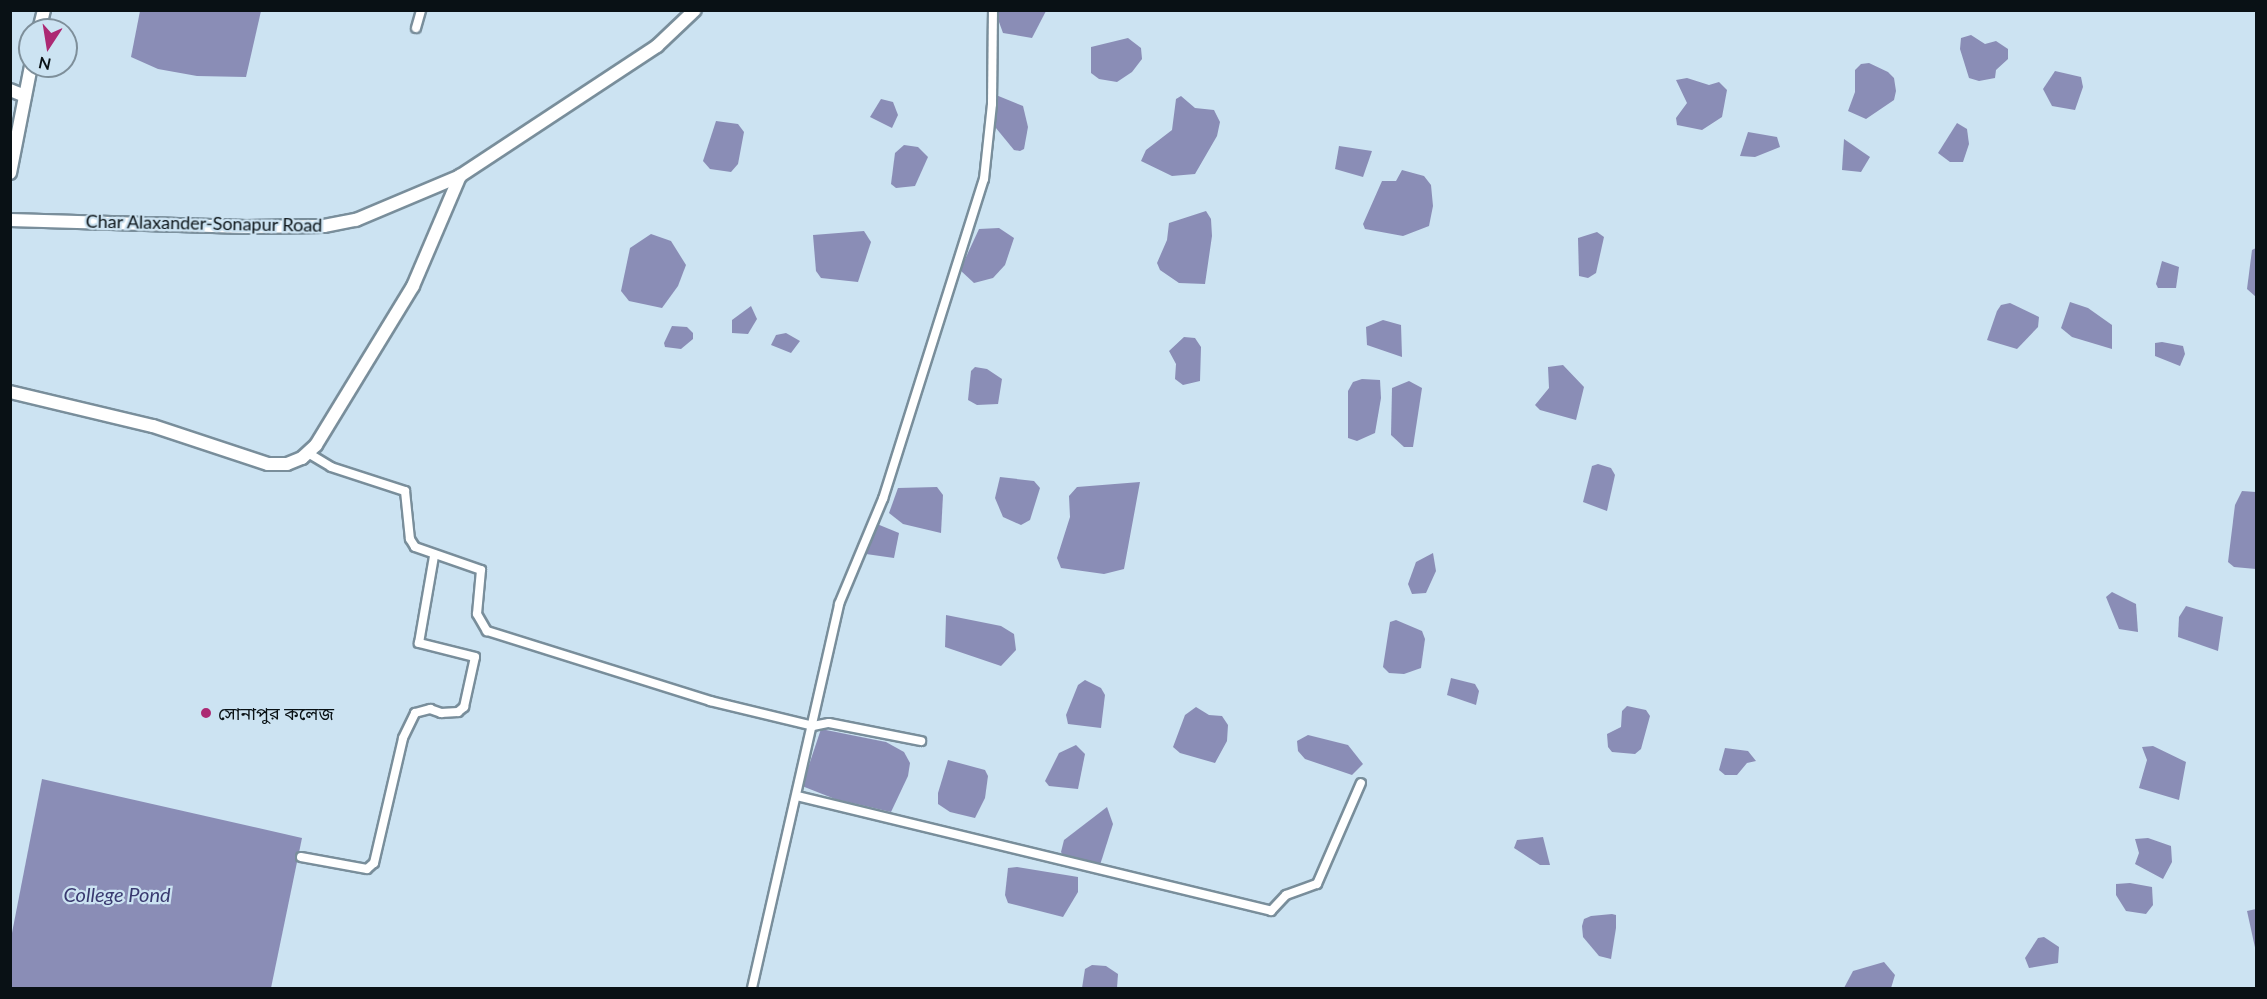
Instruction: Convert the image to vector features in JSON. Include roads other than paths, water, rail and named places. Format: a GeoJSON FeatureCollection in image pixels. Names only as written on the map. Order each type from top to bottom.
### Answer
{"type":"FeatureCollection","features":[{"type":"Feature","properties":{"kind":"main road","name":"Char Alaxander-Sonapur Road"},"geometry":{"type":"LineString","coordinates":[[10,220],[324,226],[356,220],[460,176],[657,46],[695,10]]}},
{"type":"Feature","properties":{"kind":"main road"},"geometry":{"type":"LineString","coordinates":[[10,173],[29,78]]}},
{"type":"Feature","properties":{"kind":"main road"},"geometry":{"type":"LineString","coordinates":[[10,90],[25,96]]}},
{"type":"Feature","properties":{"kind":"main road"},"geometry":{"type":"LineString","coordinates":[[10,392],[153,426],[268,464],[287,464],[308,453],[413,286],[460,176]]}},
{"type":"Feature","properties":{"kind":"street"},"geometry":{"type":"LineString","coordinates":[[416,28],[421,10]]}},
{"type":"Feature","properties":{"kind":"street"},"geometry":{"type":"LineString","coordinates":[[752,988],[839,604],[883,499],[984,179],[992,104],[993,10]]}},
{"type":"Feature","properties":{"kind":"street"},"geometry":{"type":"LineString","coordinates":[[308,453],[331,467],[405,491],[410,539],[415,547],[434,556],[481,570],[477,614],[487,631],[710,701],[813,726],[829,723],[921,741]]}},
{"type":"Feature","properties":{"kind":"street"},"geometry":{"type":"LineString","coordinates":[[301,856],[367,868],[374,863],[404,738],[415,713],[430,709],[441,713],[458,712],[464,706],[475,657],[419,643],[434,556]]}},
{"type":"Feature","properties":{"kind":"street"},"geometry":{"type":"LineString","coordinates":[[797,796],[1270,911],[1286,895],[1317,884],[1361,783]]}},
{"type":"Feature","properties":{"kind":"water"},"geometry":{"type":"Polygon","coordinates":[[[140,11],[261,11],[246,77],[197,76],[158,69],[131,57],[140,11]]]}},
{"type":"Feature","properties":{"kind":"water"},"geometry":{"type":"Polygon","coordinates":[[[995,11],[1046,11],[1032,38],[1003,33],[995,11]]]}},
{"type":"Feature","properties":{"kind":"water"},"geometry":{"type":"Polygon","coordinates":[[[1971,35],[1985,44],[1996,41],[2008,49],[2008,59],[1996,70],[1995,78],[1979,81],[1969,78],[1960,49],[1961,38],[1971,35]]]}},
{"type":"Feature","properties":{"kind":"water"},"geometry":{"type":"Polygon","coordinates":[[[1128,38],[1141,48],[1142,59],[1132,72],[1117,82],[1099,79],[1091,73],[1091,47],[1128,38]]]}},
{"type":"Feature","properties":{"kind":"water"},"geometry":{"type":"Polygon","coordinates":[[[1869,63],[1888,72],[1894,78],[1896,91],[1894,100],[1866,119],[1848,111],[1855,92],[1855,70],[1861,64],[1869,63]]]}},
{"type":"Feature","properties":{"kind":"water"},"geometry":{"type":"Polygon","coordinates":[[[2055,71],[2081,77],[2083,87],[2075,110],[2052,106],[2043,89],[2055,71]]]}},
{"type":"Feature","properties":{"kind":"water"},"geometry":{"type":"Polygon","coordinates":[[[1687,78],[1709,85],[1719,82],[1727,90],[1722,117],[1702,130],[1677,125],[1676,118],[1687,103],[1676,80],[1687,78]]]}},
{"type":"Feature","properties":{"kind":"water"},"geometry":{"type":"Polygon","coordinates":[[[996,95],[1023,106],[1028,127],[1024,149],[1020,151],[1014,150],[991,122],[996,95]]]}},
{"type":"Feature","properties":{"kind":"water"},"geometry":{"type":"Polygon","coordinates":[[[1181,96],[1195,108],[1214,110],[1220,122],[1217,136],[1195,174],[1172,176],[1141,161],[1146,150],[1172,130],[1176,99],[1181,96]]]}},
{"type":"Feature","properties":{"kind":"water"},"geometry":{"type":"Polygon","coordinates":[[[881,99],[893,102],[898,115],[892,128],[870,117],[881,99]]]}},
{"type":"Feature","properties":{"kind":"water"},"geometry":{"type":"Polygon","coordinates":[[[716,121],[738,124],[744,132],[738,164],[731,172],[710,169],[703,161],[716,121]]]}},
{"type":"Feature","properties":{"kind":"water"},"geometry":{"type":"Polygon","coordinates":[[[1957,123],[1967,129],[1969,144],[1963,162],[1950,162],[1938,153],[1957,123]]]}},
{"type":"Feature","properties":{"kind":"water"},"geometry":{"type":"Polygon","coordinates":[[[1748,132],[1777,137],[1780,147],[1755,157],[1740,156],[1748,132]]]}},
{"type":"Feature","properties":{"kind":"water"},"geometry":{"type":"Polygon","coordinates":[[[1844,139],[1870,157],[1861,172],[1842,170],[1844,139]]]}},
{"type":"Feature","properties":{"kind":"water"},"geometry":{"type":"Polygon","coordinates":[[[904,145],[918,147],[928,157],[915,186],[896,188],[891,184],[895,153],[904,145]]]}},
{"type":"Feature","properties":{"kind":"water"},"geometry":{"type":"Polygon","coordinates":[[[1339,146],[1372,151],[1363,177],[1335,169],[1339,146]]]}},
{"type":"Feature","properties":{"kind":"water"},"geometry":{"type":"Polygon","coordinates":[[[1402,170],[1424,176],[1431,185],[1433,206],[1429,226],[1403,236],[1365,229],[1363,224],[1382,181],[1396,181],[1402,170]]]}},
{"type":"Feature","properties":{"kind":"water"},"geometry":{"type":"Polygon","coordinates":[[[1206,211],[1211,219],[1212,236],[1205,284],[1179,283],[1160,270],[1157,263],[1167,240],[1169,223],[1206,211]]]}},
{"type":"Feature","properties":{"kind":"water"},"geometry":{"type":"Polygon","coordinates":[[[999,228],[1014,238],[1005,265],[993,278],[974,283],[960,270],[979,229],[999,228]]]}},
{"type":"Feature","properties":{"kind":"water"},"geometry":{"type":"Polygon","coordinates":[[[864,231],[871,242],[858,282],[821,278],[816,271],[813,235],[864,231]]]}},
{"type":"Feature","properties":{"kind":"water"},"geometry":{"type":"Polygon","coordinates":[[[1597,232],[1604,237],[1596,273],[1588,278],[1579,276],[1578,238],[1597,232]]]}},
{"type":"Feature","properties":{"kind":"water"},"geometry":{"type":"Polygon","coordinates":[[[651,234],[671,241],[686,265],[678,286],[662,308],[629,301],[621,291],[630,248],[651,234]]]}},
{"type":"Feature","properties":{"kind":"water"},"geometry":{"type":"Polygon","coordinates":[[[2256,248],[2256,297],[2247,289],[2252,250],[2256,248]]]}},
{"type":"Feature","properties":{"kind":"water"},"geometry":{"type":"Polygon","coordinates":[[[2162,261],[2179,267],[2176,288],[2158,288],[2156,284],[2162,261]]]}},
{"type":"Feature","properties":{"kind":"water"},"geometry":{"type":"Polygon","coordinates":[[[2070,302],[2088,308],[2112,325],[2112,349],[2072,337],[2061,328],[2070,302]]]}},
{"type":"Feature","properties":{"kind":"water"},"geometry":{"type":"Polygon","coordinates":[[[2010,303],[2039,317],[2038,327],[2017,349],[1987,340],[1997,311],[2001,305],[2010,303]]]}},
{"type":"Feature","properties":{"kind":"water"},"geometry":{"type":"Polygon","coordinates":[[[751,306],[757,319],[748,334],[732,333],[732,320],[751,306]]]}},
{"type":"Feature","properties":{"kind":"water"},"geometry":{"type":"Polygon","coordinates":[[[1383,320],[1401,325],[1402,357],[1367,345],[1366,327],[1383,320]]]}},
{"type":"Feature","properties":{"kind":"water"},"geometry":{"type":"Polygon","coordinates":[[[672,326],[687,327],[693,333],[693,339],[681,349],[665,347],[664,343],[672,326]]]}},
{"type":"Feature","properties":{"kind":"water"},"geometry":{"type":"Polygon","coordinates":[[[786,333],[800,341],[791,353],[771,345],[776,335],[786,333]]]}},
{"type":"Feature","properties":{"kind":"water"},"geometry":{"type":"Polygon","coordinates":[[[1184,337],[1195,338],[1201,347],[1200,381],[1183,385],[1175,379],[1176,364],[1169,351],[1184,337]]]}},
{"type":"Feature","properties":{"kind":"water"},"geometry":{"type":"Polygon","coordinates":[[[2155,343],[2183,346],[2185,354],[2180,366],[2155,356],[2155,343]]]}},
{"type":"Feature","properties":{"kind":"water"},"geometry":{"type":"Polygon","coordinates":[[[1563,365],[1584,387],[1576,420],[1540,410],[1535,405],[1549,388],[1548,367],[1563,365]]]}},
{"type":"Feature","properties":{"kind":"water"},"geometry":{"type":"Polygon","coordinates":[[[975,367],[987,369],[1002,379],[998,404],[977,405],[968,400],[971,371],[975,367]]]}},
{"type":"Feature","properties":{"kind":"water"},"geometry":{"type":"Polygon","coordinates":[[[1362,379],[1380,380],[1381,398],[1375,433],[1357,441],[1348,438],[1348,391],[1353,382],[1362,379]]]}},
{"type":"Feature","properties":{"kind":"water"},"geometry":{"type":"Polygon","coordinates":[[[1409,381],[1422,388],[1413,447],[1404,447],[1391,435],[1392,388],[1409,381]]]}},
{"type":"Feature","properties":{"kind":"water"},"geometry":{"type":"Polygon","coordinates":[[[1598,464],[1611,468],[1615,475],[1607,511],[1583,502],[1592,466],[1598,464]]]}},
{"type":"Feature","properties":{"kind":"water"},"geometry":{"type":"Polygon","coordinates":[[[1000,477],[1034,481],[1040,488],[1030,520],[1021,525],[1003,517],[995,498],[1000,477]]]}},
{"type":"Feature","properties":{"kind":"water"},"geometry":{"type":"Polygon","coordinates":[[[1140,482],[1124,569],[1104,574],[1061,568],[1057,558],[1070,517],[1069,496],[1077,487],[1140,482]]]}},
{"type":"Feature","properties":{"kind":"water"},"geometry":{"type":"Polygon","coordinates":[[[937,487],[943,495],[941,533],[903,524],[889,513],[898,488],[937,487]]]}},
{"type":"Feature","properties":{"kind":"water"},"geometry":{"type":"Polygon","coordinates":[[[2242,491],[2256,492],[2256,569],[2234,567],[2228,562],[2235,505],[2242,491]]]}},
{"type":"Feature","properties":{"kind":"water"},"geometry":{"type":"Polygon","coordinates":[[[877,524],[899,533],[894,558],[866,554],[877,524]]]}},
{"type":"Feature","properties":{"kind":"water"},"geometry":{"type":"Polygon","coordinates":[[[1433,553],[1436,571],[1426,593],[1412,594],[1408,584],[1416,562],[1433,553]]]}},
{"type":"Feature","properties":{"kind":"water"},"geometry":{"type":"Polygon","coordinates":[[[2112,592],[2136,604],[2138,632],[2119,629],[2106,597],[2112,592]]]}},
{"type":"Feature","properties":{"kind":"water"},"geometry":{"type":"Polygon","coordinates":[[[2186,606],[2223,617],[2218,651],[2178,637],[2179,617],[2186,606]]]}},
{"type":"Feature","properties":{"kind":"water"},"geometry":{"type":"Polygon","coordinates":[[[946,615],[1001,626],[1014,634],[1016,650],[1001,666],[945,647],[946,615]]]}},
{"type":"Feature","properties":{"kind":"water"},"geometry":{"type":"Polygon","coordinates":[[[1396,620],[1422,631],[1425,639],[1421,668],[1404,674],[1389,673],[1383,667],[1390,622],[1396,620]]]}},
{"type":"Feature","properties":{"kind":"water"},"geometry":{"type":"Polygon","coordinates":[[[1451,678],[1475,684],[1479,691],[1476,705],[1447,695],[1451,678]]]}},
{"type":"Feature","properties":{"kind":"water"},"geometry":{"type":"Polygon","coordinates":[[[1085,680],[1101,688],[1105,695],[1101,728],[1068,724],[1066,715],[1078,685],[1085,680]]]}},
{"type":"Feature","properties":{"kind":"water"},"geometry":{"type":"Polygon","coordinates":[[[1627,706],[1646,710],[1650,716],[1641,749],[1635,754],[1612,752],[1608,747],[1607,734],[1621,727],[1622,711],[1627,706]]]}},
{"type":"Feature","properties":{"kind":"water"},"geometry":{"type":"Polygon","coordinates":[[[1196,707],[1209,715],[1222,716],[1228,725],[1227,741],[1215,763],[1180,753],[1173,747],[1185,715],[1196,707]]]}},
{"type":"Feature","properties":{"kind":"water"},"geometry":{"type":"Polygon","coordinates":[[[821,729],[886,742],[904,752],[910,763],[908,776],[891,812],[835,799],[802,786],[821,729]]]}},
{"type":"Feature","properties":{"kind":"water"},"geometry":{"type":"Polygon","coordinates":[[[1308,735],[1348,745],[1363,764],[1352,775],[1305,759],[1298,751],[1297,741],[1308,735]]]}},
{"type":"Feature","properties":{"kind":"water"},"geometry":{"type":"Polygon","coordinates":[[[1076,745],[1085,754],[1078,789],[1049,786],[1045,781],[1059,753],[1076,745]]]}},
{"type":"Feature","properties":{"kind":"water"},"geometry":{"type":"Polygon","coordinates":[[[2153,746],[2186,762],[2179,800],[2139,788],[2147,760],[2142,747],[2153,746]]]}},
{"type":"Feature","properties":{"kind":"water"},"geometry":{"type":"Polygon","coordinates":[[[1725,748],[1748,751],[1756,761],[1747,763],[1737,775],[1725,775],[1719,770],[1725,748]]]}},
{"type":"Feature","properties":{"kind":"water"},"geometry":{"type":"Polygon","coordinates":[[[948,760],[985,770],[988,776],[985,798],[975,818],[950,812],[938,804],[938,793],[948,760]]]}},
{"type":"Feature","properties":{"kind":"water","name":"College Pond"},"geometry":{"type":"Polygon","coordinates":[[[42,779],[302,838],[271,988],[11,988],[11,938],[42,779]]]}},
{"type":"Feature","properties":{"kind":"water"},"geometry":{"type":"Polygon","coordinates":[[[1107,807],[1113,824],[1100,865],[1064,857],[1061,852],[1064,840],[1107,807]]]}},
{"type":"Feature","properties":{"kind":"water"},"geometry":{"type":"Polygon","coordinates":[[[1543,837],[1550,865],[1540,865],[1514,848],[1517,840],[1543,837]]]}},
{"type":"Feature","properties":{"kind":"water"},"geometry":{"type":"Polygon","coordinates":[[[2148,838],[2171,846],[2172,862],[2163,879],[2135,864],[2139,853],[2135,839],[2148,838]]]}},
{"type":"Feature","properties":{"kind":"water"},"geometry":{"type":"Polygon","coordinates":[[[1017,867],[1078,877],[1078,892],[1063,917],[1008,903],[1005,895],[1008,868],[1017,867]]]}},
{"type":"Feature","properties":{"kind":"water"},"geometry":{"type":"Polygon","coordinates":[[[2130,883],[2152,887],[2153,905],[2146,914],[2126,911],[2116,895],[2116,884],[2130,883]]]}},
{"type":"Feature","properties":{"kind":"water"},"geometry":{"type":"Polygon","coordinates":[[[2256,909],[2256,952],[2247,911],[2256,909]]]}},
{"type":"Feature","properties":{"kind":"water"},"geometry":{"type":"Polygon","coordinates":[[[1616,915],[1616,928],[1611,959],[1599,956],[1583,937],[1582,926],[1584,919],[1591,916],[1616,915]]]}},
{"type":"Feature","properties":{"kind":"water"},"geometry":{"type":"Polygon","coordinates":[[[2044,937],[2059,947],[2058,963],[2029,968],[2025,958],[2038,938],[2044,937]]]}},
{"type":"Feature","properties":{"kind":"water"},"geometry":{"type":"Polygon","coordinates":[[[1884,962],[1895,975],[1891,988],[1844,988],[1853,971],[1884,962]]]}},
{"type":"Feature","properties":{"kind":"water"},"geometry":{"type":"Polygon","coordinates":[[[1092,965],[1106,966],[1118,974],[1117,988],[1082,988],[1085,969],[1092,965]]]}},
{"type":"Feature","properties":{"kind":"place","name":"সোনাপুর কলেজ"},"geometry":{"type":"Point","coordinates":[206,713]}}]}
